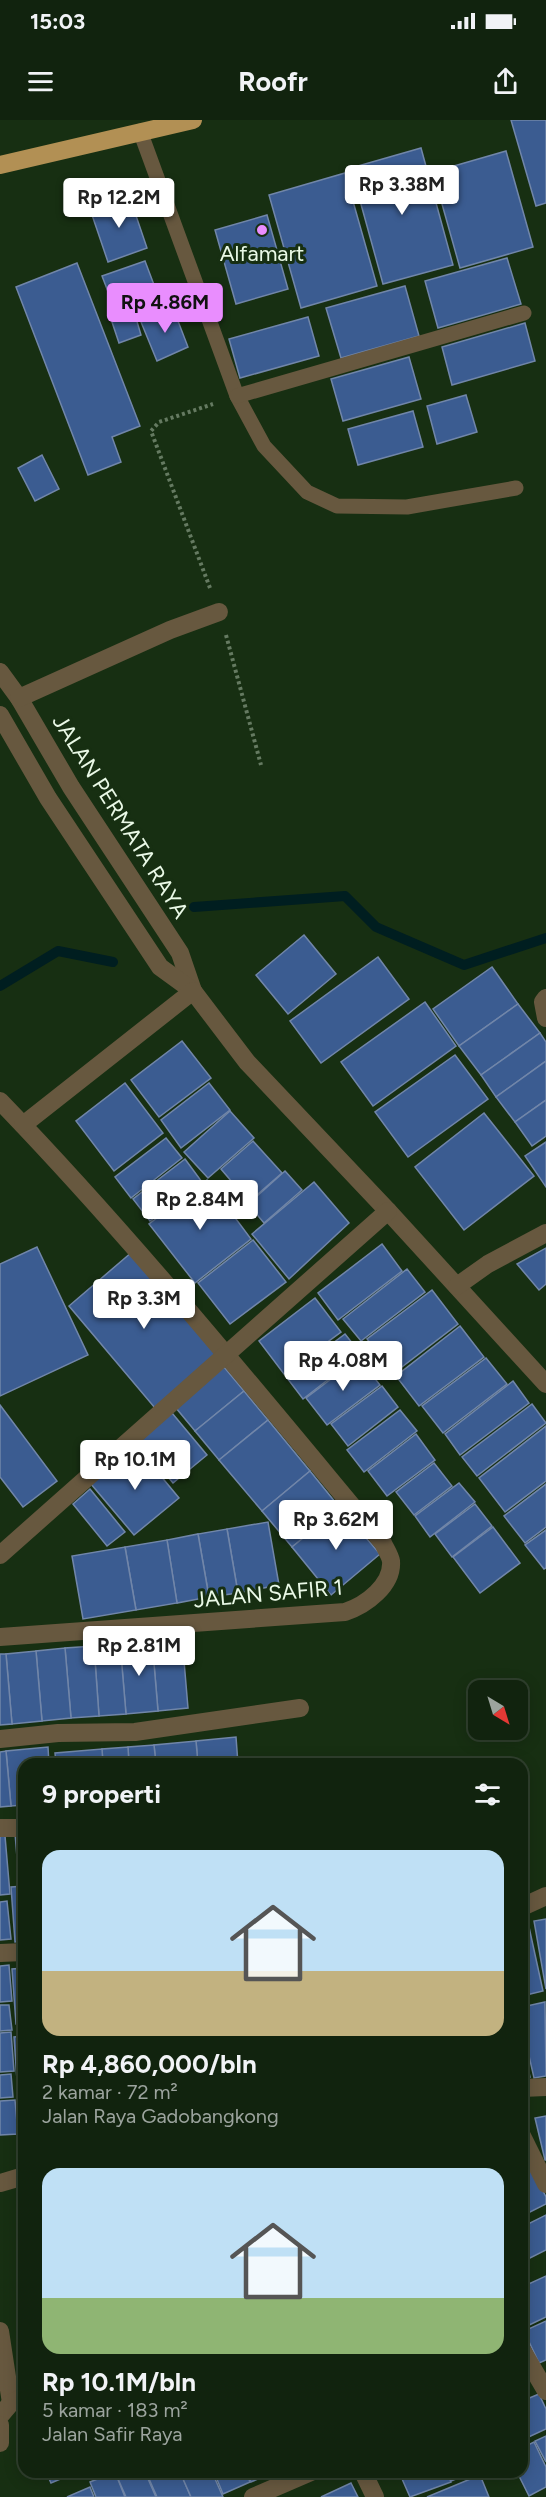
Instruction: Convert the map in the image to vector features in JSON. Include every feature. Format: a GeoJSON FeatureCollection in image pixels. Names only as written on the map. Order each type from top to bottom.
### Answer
{"type":"FeatureCollection","features":[{"type":"Feature","properties":{"kind":"highway"},"geometry":{"type":"LineString","coordinates":[[0,165],[193,120]]}},
{"type":"Feature","properties":{"kind":"street"},"geometry":{"type":"LineString","coordinates":[[19,698],[170,630],[219,612]]}},
{"type":"Feature","properties":{"kind":"street","name":"JALAN PERMATA RAYA"},"geometry":{"type":"LineString","coordinates":[[0,672],[19,698],[71,787],[180,953],[193,991]]}},
{"type":"Feature","properties":{"kind":"street"},"geometry":{"type":"LineString","coordinates":[[0,715],[48,798],[160,967],[193,991],[247,1062],[388,1211],[546,1384]]}},
{"type":"Feature","properties":{"kind":"street"},"geometry":{"type":"LineString","coordinates":[[23,1125],[193,991]]}},
{"type":"Feature","properties":{"kind":"street"},"geometry":{"type":"LineString","coordinates":[[546,998],[543,1002],[546,1018]]}},
{"type":"Feature","properties":{"kind":"street","name":"JALAN SAFIR 1"},"geometry":{"type":"LineString","coordinates":[[0,1101],[87,1193],[225,1354],[383,1543],[391,1559],[389,1576],[363,1606],[345,1612],[0,1637]]}},
{"type":"Feature","properties":{"kind":"street"},"geometry":{"type":"LineString","coordinates":[[0,1556],[388,1211]]}},
{"type":"Feature","properties":{"kind":"street"},"geometry":{"type":"LineString","coordinates":[[457,1286],[488,1264],[546,1233]]}},
{"type":"Feature","properties":{"kind":"street"},"geometry":{"type":"LineString","coordinates":[[0,1739],[58,1733],[135,1732],[300,1708]]}},
{"type":"Feature","properties":{"kind":"street"},"geometry":{"type":"LineString","coordinates":[[0,1828],[18,1828]]}},
{"type":"Feature","properties":{"kind":"street"},"geometry":{"type":"LineString","coordinates":[[528,1904],[546,1896]]}},
{"type":"Feature","properties":{"kind":"street"},"geometry":{"type":"LineString","coordinates":[[0,1953],[18,1952]]}},
{"type":"Feature","properties":{"kind":"street"},"geometry":{"type":"LineString","coordinates":[[528,2088],[546,2087]]}},
{"type":"Feature","properties":{"kind":"street"},"geometry":{"type":"LineString","coordinates":[[528,2148],[546,2184]]}},
{"type":"Feature","properties":{"kind":"street"},"geometry":{"type":"LineString","coordinates":[[0,2183],[18,2178]]}},
{"type":"Feature","properties":{"kind":"street"},"geometry":{"type":"LineString","coordinates":[[0,2331],[12,2405]]}},
{"type":"Feature","properties":{"kind":"street"},"geometry":{"type":"LineString","coordinates":[[528,2360],[546,2391]]}},
{"type":"Feature","properties":{"kind":"street"},"geometry":{"type":"LineString","coordinates":[[0,2425],[0,2443]]}},
{"type":"Feature","properties":{"kind":"street"},"geometry":{"type":"LineString","coordinates":[[254,2497],[297,2478]]}},
{"type":"Feature","properties":{"kind":"street"},"geometry":{"type":"LineString","coordinates":[[366,2478],[375,2497]]}},
{"type":"Feature","properties":{"kind":"lane"},"geometry":{"type":"LineString","coordinates":[[140,131],[237,396],[264,446],[307,492],[337,506],[407,507],[516,488]]}},
{"type":"Feature","properties":{"kind":"lane"},"geometry":{"type":"LineString","coordinates":[[237,396],[524,313]]}},
{"type":"Feature","properties":{"kind":"path"},"geometry":{"type":"LineString","coordinates":[[237,396],[159,422],[151,431],[219,612],[243,692],[261,765]]}},
{"type":"Feature","properties":{"kind":"building"},"geometry":{"type":"Polygon","coordinates":[[[511,120],[546,120],[546,203],[536,206],[511,120]]]}},
{"type":"Feature","properties":{"kind":"building"},"geometry":{"type":"Polygon","coordinates":[[[421,148],[453,265],[383,284],[351,168],[421,148]]]}},
{"type":"Feature","properties":{"kind":"building"},"geometry":{"type":"Polygon","coordinates":[[[506,151],[533,247],[460,268],[433,172],[506,151]]]}},
{"type":"Feature","properties":{"kind":"building"},"geometry":{"type":"Polygon","coordinates":[[[345,173],[377,286],[301,308],[269,195],[345,173]]]}},
{"type":"Feature","properties":{"kind":"building"},"geometry":{"type":"Polygon","coordinates":[[[129,195],[147,248],[108,262],[90,209],[129,195]]]}},
{"type":"Feature","properties":{"kind":"building"},"geometry":{"type":"Polygon","coordinates":[[[267,215],[288,289],[236,304],[215,230],[267,215]]]}},
{"type":"Feature","properties":{"kind":"building"},"geometry":{"type":"Polygon","coordinates":[[[507,258],[521,304],[438,328],[425,281],[507,258]]]}},
{"type":"Feature","properties":{"kind":"building"},"geometry":{"type":"Polygon","coordinates":[[[145,261],[162,306],[142,313],[136,299],[114,307],[102,276],[145,261]]]}},
{"type":"Feature","properties":{"kind":"building"},"geometry":{"type":"Polygon","coordinates":[[[77,263],[140,426],[112,437],[121,462],[88,475],[16,287],[77,263]]]}},
{"type":"Feature","properties":{"kind":"building"},"geometry":{"type":"Polygon","coordinates":[[[405,286],[419,336],[341,358],[326,308],[405,286]]]}},
{"type":"Feature","properties":{"kind":"building"},"geometry":{"type":"Polygon","coordinates":[[[133,308],[141,335],[119,343],[110,316],[133,308]]]}},
{"type":"Feature","properties":{"kind":"building"},"geometry":{"type":"Polygon","coordinates":[[[173,308],[188,347],[157,361],[141,322],[173,308]]]}},
{"type":"Feature","properties":{"kind":"building"},"geometry":{"type":"Polygon","coordinates":[[[308,317],[319,356],[240,378],[229,339],[308,317]]]}},
{"type":"Feature","properties":{"kind":"building"},"geometry":{"type":"Polygon","coordinates":[[[525,323],[535,361],[452,385],[442,347],[525,323]]]}},
{"type":"Feature","properties":{"kind":"building"},"geometry":{"type":"Polygon","coordinates":[[[409,357],[421,399],[343,421],[331,379],[409,357]]]}},
{"type":"Feature","properties":{"kind":"building"},"geometry":{"type":"Polygon","coordinates":[[[466,395],[477,432],[437,444],[427,406],[466,395]]]}},
{"type":"Feature","properties":{"kind":"building"},"geometry":{"type":"Polygon","coordinates":[[[413,411],[423,447],[358,465],[348,429],[413,411]]]}},
{"type":"Feature","properties":{"kind":"building"},"geometry":{"type":"Polygon","coordinates":[[[42,455],[59,489],[35,501],[18,468],[42,455]]]}},
{"type":"Feature","properties":{"kind":"building"},"geometry":{"type":"Polygon","coordinates":[[[304,935],[336,974],[288,1014],[256,975],[304,935]]]}},
{"type":"Feature","properties":{"kind":"building"},"geometry":{"type":"Polygon","coordinates":[[[378,957],[409,999],[321,1063],[290,1021],[378,957]]]}},
{"type":"Feature","properties":{"kind":"building"},"geometry":{"type":"Polygon","coordinates":[[[492,967],[518,1004],[459,1046],[433,1009],[492,967]]]}},
{"type":"Feature","properties":{"kind":"building"},"geometry":{"type":"Polygon","coordinates":[[[425,1002],[456,1046],[373,1106],[341,1062],[425,1002]]]}},
{"type":"Feature","properties":{"kind":"building"},"geometry":{"type":"Polygon","coordinates":[[[518,1004],[540,1033],[481,1075],[459,1046],[518,1004]]]}},
{"type":"Feature","properties":{"kind":"building"},"geometry":{"type":"Polygon","coordinates":[[[540,1033],[546,1042],[546,1061],[496,1097],[481,1075],[540,1033]]]}},
{"type":"Feature","properties":{"kind":"building"},"geometry":{"type":"Polygon","coordinates":[[[182,1041],[211,1078],[159,1117],[131,1080],[182,1041]]]}},
{"type":"Feature","properties":{"kind":"building"},"geometry":{"type":"Polygon","coordinates":[[[455,1055],[488,1099],[408,1157],[375,1112],[455,1055]]]}},
{"type":"Feature","properties":{"kind":"building"},"geometry":{"type":"Polygon","coordinates":[[[546,1061],[546,1100],[515,1122],[496,1097],[546,1061]]]}},
{"type":"Feature","properties":{"kind":"building"},"geometry":{"type":"Polygon","coordinates":[[[125,1083],[163,1133],[114,1171],[76,1121],[125,1083]]]}},
{"type":"Feature","properties":{"kind":"building"},"geometry":{"type":"Polygon","coordinates":[[[209,1083],[230,1110],[181,1148],[161,1120],[209,1083]]]}},
{"type":"Feature","properties":{"kind":"building"},"geometry":{"type":"Polygon","coordinates":[[[546,1100],[546,1136],[532,1146],[515,1122],[546,1100]]]}},
{"type":"Feature","properties":{"kind":"building"},"geometry":{"type":"Polygon","coordinates":[[[230,1111],[254,1138],[208,1178],[184,1152],[230,1111]]]}},
{"type":"Feature","properties":{"kind":"building"},"geometry":{"type":"Polygon","coordinates":[[[484,1113],[534,1176],[464,1230],[415,1167],[484,1113]]]}},
{"type":"Feature","properties":{"kind":"building"},"geometry":{"type":"Polygon","coordinates":[[[166,1138],[182,1158],[131,1198],[115,1177],[166,1138]]]}},
{"type":"Feature","properties":{"kind":"building"},"geometry":{"type":"Polygon","coordinates":[[[253,1141],[282,1173],[249,1202],[221,1169],[253,1141]]]}},
{"type":"Feature","properties":{"kind":"building"},"geometry":{"type":"Polygon","coordinates":[[[546,1142],[546,1187],[525,1156],[546,1142]]]}},
{"type":"Feature","properties":{"kind":"building"},"geometry":{"type":"Polygon","coordinates":[[[185,1159],[202,1182],[150,1221],[133,1199],[185,1159]]]}},
{"type":"Feature","properties":{"kind":"building"},"geometry":{"type":"Polygon","coordinates":[[[285,1171],[302,1190],[264,1223],[248,1204],[285,1171]]]}},
{"type":"Feature","properties":{"kind":"building"},"geometry":{"type":"Polygon","coordinates":[[[207,1180],[251,1239],[195,1283],[149,1224],[207,1180]]]}},
{"type":"Feature","properties":{"kind":"building"},"geometry":{"type":"Polygon","coordinates":[[[314,1182],[349,1223],[289,1279],[252,1234],[314,1182]]]}},
{"type":"Feature","properties":{"kind":"building"},"geometry":{"type":"Polygon","coordinates":[[[253,1240],[286,1282],[230,1324],[198,1283],[253,1240]]]}},
{"type":"Feature","properties":{"kind":"building"},"geometry":{"type":"Polygon","coordinates":[[[382,1244],[402,1271],[338,1320],[318,1293],[382,1244]]]}},
{"type":"Feature","properties":{"kind":"building"},"geometry":{"type":"Polygon","coordinates":[[[37,1247],[88,1355],[0,1396],[0,1264],[37,1247]]]}},
{"type":"Feature","properties":{"kind":"building"},"geometry":{"type":"Polygon","coordinates":[[[546,1248],[546,1284],[539,1290],[517,1264],[546,1248]]]}},
{"type":"Feature","properties":{"kind":"building"},"geometry":{"type":"Polygon","coordinates":[[[132,1252],[219,1355],[155,1408],[69,1306],[132,1252]]]}},
{"type":"Feature","properties":{"kind":"building"},"geometry":{"type":"Polygon","coordinates":[[[407,1269],[425,1292],[361,1341],[343,1319],[407,1269]]]}},
{"type":"Feature","properties":{"kind":"building"},"geometry":{"type":"Polygon","coordinates":[[[432,1290],[458,1324],[394,1373],[367,1339],[432,1290]]]}},
{"type":"Feature","properties":{"kind":"building"},"geometry":{"type":"Polygon","coordinates":[[[315,1298],[341,1332],[284,1374],[259,1341],[315,1298]]]}},
{"type":"Feature","properties":{"kind":"building"},"geometry":{"type":"Polygon","coordinates":[[[460,1326],[484,1357],[419,1406],[396,1376],[460,1326]]]}},
{"type":"Feature","properties":{"kind":"building"},"geometry":{"type":"Polygon","coordinates":[[[345,1334],[361,1354],[303,1399],[287,1378],[345,1334]]]}},
{"type":"Feature","properties":{"kind":"building"},"geometry":{"type":"Polygon","coordinates":[[[359,1358],[380,1385],[327,1425],[306,1398],[359,1358]]]}},
{"type":"Feature","properties":{"kind":"building"},"geometry":{"type":"Polygon","coordinates":[[[486,1358],[507,1384],[443,1433],[422,1406],[486,1358]]]}},
{"type":"Feature","properties":{"kind":"building"},"geometry":{"type":"Polygon","coordinates":[[[224,1367],[244,1391],[195,1431],[176,1408],[224,1367]]]}},
{"type":"Feature","properties":{"kind":"building"},"geometry":{"type":"Polygon","coordinates":[[[513,1381],[529,1403],[460,1455],[445,1434],[513,1381]]]}},
{"type":"Feature","properties":{"kind":"building"},"geometry":{"type":"Polygon","coordinates":[[[382,1386],[398,1407],[348,1446],[331,1424],[382,1386]]]}},
{"type":"Feature","properties":{"kind":"building"},"geometry":{"type":"Polygon","coordinates":[[[244,1391],[268,1420],[219,1460],[195,1431],[244,1391]]]}},
{"type":"Feature","properties":{"kind":"building"},"geometry":{"type":"Polygon","coordinates":[[[532,1404],[546,1423],[477,1476],[462,1457],[532,1404]]]}},
{"type":"Feature","properties":{"kind":"building"},"geometry":{"type":"Polygon","coordinates":[[[0,1405],[57,1481],[23,1507],[0,1477],[0,1405]]]}},
{"type":"Feature","properties":{"kind":"building"},"geometry":{"type":"Polygon","coordinates":[[[400,1410],[417,1431],[364,1472],[347,1450],[400,1410]]]}},
{"type":"Feature","properties":{"kind":"building"},"geometry":{"type":"Polygon","coordinates":[[[172,1413],[207,1455],[173,1483],[138,1441],[172,1413]]]}},
{"type":"Feature","properties":{"kind":"building"},"geometry":{"type":"Polygon","coordinates":[[[268,1420],[310,1471],[262,1511],[219,1460],[268,1420]]]}},
{"type":"Feature","properties":{"kind":"building"},"geometry":{"type":"Polygon","coordinates":[[[546,1426],[546,1481],[505,1512],[479,1478],[546,1426]]]}},
{"type":"Feature","properties":{"kind":"building"},"geometry":{"type":"Polygon","coordinates":[[[416,1434],[435,1460],[387,1496],[368,1471],[416,1434]]]}},
{"type":"Feature","properties":{"kind":"building"},"geometry":{"type":"Polygon","coordinates":[[[136,1446],[179,1498],[134,1535],[91,1484],[136,1446]]]}},
{"type":"Feature","properties":{"kind":"building"},"geometry":{"type":"Polygon","coordinates":[[[434,1463],[452,1486],[414,1515],[396,1492],[434,1463]]]}},
{"type":"Feature","properties":{"kind":"building"},"geometry":{"type":"Polygon","coordinates":[[[310,1471],[340,1508],[292,1547],[262,1511],[310,1471]]]}},
{"type":"Feature","properties":{"kind":"building"},"geometry":{"type":"Polygon","coordinates":[[[459,1483],[475,1502],[430,1537],[415,1516],[459,1483]]]}},
{"type":"Feature","properties":{"kind":"building"},"geometry":{"type":"Polygon","coordinates":[[[546,1484],[546,1527],[525,1543],[504,1516],[546,1484]]]}},
{"type":"Feature","properties":{"kind":"building"},"geometry":{"type":"Polygon","coordinates":[[[90,1489],[125,1532],[107,1546],[73,1504],[90,1489]]]}},
{"type":"Feature","properties":{"kind":"building"},"geometry":{"type":"Polygon","coordinates":[[[475,1504],[492,1526],[452,1557],[435,1534],[475,1504]]]}},
{"type":"Feature","properties":{"kind":"building"},"geometry":{"type":"Polygon","coordinates":[[[340,1508],[380,1554],[331,1595],[292,1547],[340,1508]]]}},
{"type":"Feature","properties":{"kind":"building"},"geometry":{"type":"Polygon","coordinates":[[[268,1522],[279,1585],[238,1593],[227,1529],[268,1522]]]}},
{"type":"Feature","properties":{"kind":"building"},"geometry":{"type":"Polygon","coordinates":[[[493,1527],[520,1563],[480,1593],[453,1557],[493,1527]]]}},
{"type":"Feature","properties":{"kind":"building"},"geometry":{"type":"Polygon","coordinates":[[[227,1529],[238,1593],[209,1597],[198,1534],[227,1529]]]}},
{"type":"Feature","properties":{"kind":"building"},"geometry":{"type":"Polygon","coordinates":[[[546,1530],[546,1568],[544,1569],[525,1545],[546,1530]]]}},
{"type":"Feature","properties":{"kind":"building"},"geometry":{"type":"Polygon","coordinates":[[[198,1534],[209,1597],[177,1603],[167,1540],[198,1534]]]}},
{"type":"Feature","properties":{"kind":"building"},"geometry":{"type":"Polygon","coordinates":[[[167,1540],[177,1603],[136,1610],[125,1547],[167,1540]]]}},
{"type":"Feature","properties":{"kind":"building"},"geometry":{"type":"Polygon","coordinates":[[[125,1547],[136,1610],[83,1619],[72,1556],[125,1547]]]}},
{"type":"Feature","properties":{"kind":"building"},"geometry":{"type":"Polygon","coordinates":[[[182,1637],[188,1708],[158,1711],[152,1640],[182,1637]]]}},
{"type":"Feature","properties":{"kind":"building"},"geometry":{"type":"Polygon","coordinates":[[[152,1640],[158,1711],[126,1714],[120,1643],[152,1640]]]}},
{"type":"Feature","properties":{"kind":"building"},"geometry":{"type":"Polygon","coordinates":[[[120,1643],[126,1714],[99,1716],[94,1646],[120,1643]]]}},
{"type":"Feature","properties":{"kind":"building"},"geometry":{"type":"Polygon","coordinates":[[[94,1646],[99,1716],[71,1718],[65,1648],[94,1646]]]}},
{"type":"Feature","properties":{"kind":"building"},"geometry":{"type":"Polygon","coordinates":[[[65,1648],[71,1718],[42,1721],[36,1651],[65,1648]]]}},
{"type":"Feature","properties":{"kind":"building"},"geometry":{"type":"Polygon","coordinates":[[[36,1651],[42,1721],[12,1724],[6,1654],[36,1651]]]}},
{"type":"Feature","properties":{"kind":"building"},"geometry":{"type":"Polygon","coordinates":[[[0,1654],[6,1654],[12,1724],[0,1725],[0,1654]]]}},
{"type":"Feature","properties":{"kind":"building"},"geometry":{"type":"Polygon","coordinates":[[[236,1737],[238,1758],[197,1758],[196,1741],[236,1737]]]}},
{"type":"Feature","properties":{"kind":"building"},"geometry":{"type":"Polygon","coordinates":[[[196,1741],[197,1758],[155,1758],[154,1745],[196,1741]]]}},
{"type":"Feature","properties":{"kind":"building"},"geometry":{"type":"Polygon","coordinates":[[[154,1745],[155,1758],[129,1758],[128,1747],[154,1745]]]}},
{"type":"Feature","properties":{"kind":"building"},"geometry":{"type":"Polygon","coordinates":[[[48,1747],[49,1758],[18,1758],[18,1805],[11,1806],[6,1751],[48,1747]]]}},
{"type":"Feature","properties":{"kind":"building"},"geometry":{"type":"Polygon","coordinates":[[[128,1747],[129,1758],[103,1758],[102,1749],[128,1747]]]}},
{"type":"Feature","properties":{"kind":"building"},"geometry":{"type":"Polygon","coordinates":[[[102,1749],[103,1758],[55,1758],[55,1753],[102,1749]]]}},
{"type":"Feature","properties":{"kind":"building"},"geometry":{"type":"Polygon","coordinates":[[[6,1751],[11,1806],[0,1807],[0,1752],[6,1751]]]}},
{"type":"Feature","properties":{"kind":"building"},"geometry":{"type":"Polygon","coordinates":[[[15,1833],[18,1833],[18,1870],[15,1833]]]}},
{"type":"Feature","properties":{"kind":"building"},"geometry":{"type":"Polygon","coordinates":[[[0,1836],[5,1836],[10,1894],[0,1895],[0,1836]]]}},
{"type":"Feature","properties":{"kind":"building"},"geometry":{"type":"Polygon","coordinates":[[[18,1886],[18,1942],[15,1942],[11,1887],[18,1886]]]}},
{"type":"Feature","properties":{"kind":"building"},"geometry":{"type":"Polygon","coordinates":[[[7,1901],[11,1939],[0,1940],[0,1902],[7,1901]]]}},
{"type":"Feature","properties":{"kind":"building"},"geometry":{"type":"Polygon","coordinates":[[[546,1919],[546,1989],[534,1921],[546,1919]]]}},
{"type":"Feature","properties":{"kind":"building"},"geometry":{"type":"Polygon","coordinates":[[[528,1927],[543,1991],[528,1995],[528,1927]]]}},
{"type":"Feature","properties":{"kind":"building"},"geometry":{"type":"Polygon","coordinates":[[[9,1965],[12,2001],[0,2002],[0,1966],[9,1965]]]}},
{"type":"Feature","properties":{"kind":"building"},"geometry":{"type":"Polygon","coordinates":[[[18,1968],[18,2024],[16,2024],[12,1969],[18,1968]]]}},
{"type":"Feature","properties":{"kind":"building"},"geometry":{"type":"Polygon","coordinates":[[[545,2002],[546,2076],[534,2078],[528,2052],[528,2006],[545,2002]]]}},
{"type":"Feature","properties":{"kind":"building"},"geometry":{"type":"Polygon","coordinates":[[[0,2005],[9,2005],[12,2030],[0,2031],[0,2005]]]}},
{"type":"Feature","properties":{"kind":"building"},"geometry":{"type":"Polygon","coordinates":[[[11,2032],[14,2071],[0,2072],[0,2033],[11,2032]]]}},
{"type":"Feature","properties":{"kind":"building"},"geometry":{"type":"Polygon","coordinates":[[[14,2037],[18,2037],[18,2080],[17,2080],[14,2037]]]}},
{"type":"Feature","properties":{"kind":"building"},"geometry":{"type":"Polygon","coordinates":[[[11,2074],[13,2097],[0,2098],[0,2075],[11,2074]]]}},
{"type":"Feature","properties":{"kind":"building"},"geometry":{"type":"Polygon","coordinates":[[[15,2100],[18,2134],[0,2135],[0,2101],[15,2100]]]}},
{"type":"Feature","properties":{"kind":"building"},"geometry":{"type":"Polygon","coordinates":[[[546,2116],[546,2160],[545,2160],[535,2118],[546,2116]]]}},
{"type":"Feature","properties":{"kind":"building"},"geometry":{"type":"Polygon","coordinates":[[[531,2167],[546,2197],[546,2204],[528,2213],[528,2168],[531,2167]]]}},
{"type":"Feature","properties":{"kind":"building"},"geometry":{"type":"Polygon","coordinates":[[[546,2215],[546,2250],[528,2259],[528,2224],[546,2215]]]}},
{"type":"Feature","properties":{"kind":"building"},"geometry":{"type":"Polygon","coordinates":[[[546,2276],[546,2317],[528,2326],[528,2284],[546,2276]]]}},
{"type":"Feature","properties":{"kind":"building"},"geometry":{"type":"Polygon","coordinates":[[[546,2321],[546,2360],[539,2363],[528,2340],[528,2329],[546,2321]]]}},
{"type":"Feature","properties":{"kind":"building"},"geometry":{"type":"Polygon","coordinates":[[[539,2394],[546,2409],[546,2429],[528,2437],[528,2399],[539,2394]]]}},
{"type":"Feature","properties":{"kind":"building"},"geometry":{"type":"Polygon","coordinates":[[[546,2436],[546,2462],[535,2441],[546,2436]]]}},
{"type":"Feature","properties":{"kind":"building"},"geometry":{"type":"Polygon","coordinates":[[[534,2442],[546,2467],[546,2487],[529,2496],[520,2478],[528,2478],[528,2445],[534,2442]]]}},
{"type":"Feature","properties":{"kind":"building"},"geometry":{"type":"Polygon","coordinates":[[[49,2478],[63,2478],[51,2483],[49,2478]]]}},
{"type":"Feature","properties":{"kind":"building"},"geometry":{"type":"Polygon","coordinates":[[[100,2478],[117,2478],[125,2497],[96,2497],[90,2482],[100,2478]]]}},
{"type":"Feature","properties":{"kind":"building"},"geometry":{"type":"Polygon","coordinates":[[[118,2478],[148,2478],[156,2497],[126,2497],[118,2478]]]}},
{"type":"Feature","properties":{"kind":"building"},"geometry":{"type":"Polygon","coordinates":[[[149,2478],[183,2478],[191,2497],[157,2497],[149,2478]]]}},
{"type":"Feature","properties":{"kind":"building"},"geometry":{"type":"Polygon","coordinates":[[[183,2478],[215,2478],[223,2497],[191,2497],[183,2478]]]}},
{"type":"Feature","properties":{"kind":"building"},"geometry":{"type":"Polygon","coordinates":[[[216,2478],[248,2478],[250,2482],[223,2494],[216,2478]]]}},
{"type":"Feature","properties":{"kind":"building"},"geometry":{"type":"Polygon","coordinates":[[[402,2478],[449,2478],[451,2482],[410,2497],[402,2478]]]}},
{"type":"Feature","properties":{"kind":"building"},"geometry":{"type":"Polygon","coordinates":[[[473,2478],[481,2478],[489,2497],[427,2497],[473,2478]]]}},
{"type":"Feature","properties":{"kind":"building"},"geometry":{"type":"Polygon","coordinates":[[[351,2483],[358,2497],[321,2497],[351,2483]]]}},
{"type":"Feature","properties":{"kind":"building"},"geometry":{"type":"Polygon","coordinates":[[[90,2487],[94,2497],[67,2497],[90,2487]]]}},
{"type":"Feature","properties":{"kind":"waterway"},"geometry":{"type":"LineString","coordinates":[[194,907],[345,896],[376,927],[464,965],[546,938]]}},
{"type":"Feature","properties":{"kind":"waterway"},"geometry":{"type":"LineString","coordinates":[[0,986],[58,951],[113,962]]}},
{"type":"Feature","properties":{"kind":"place","name":"Alfamart"},"geometry":{"type":"Point","coordinates":[262,230]}}]}
